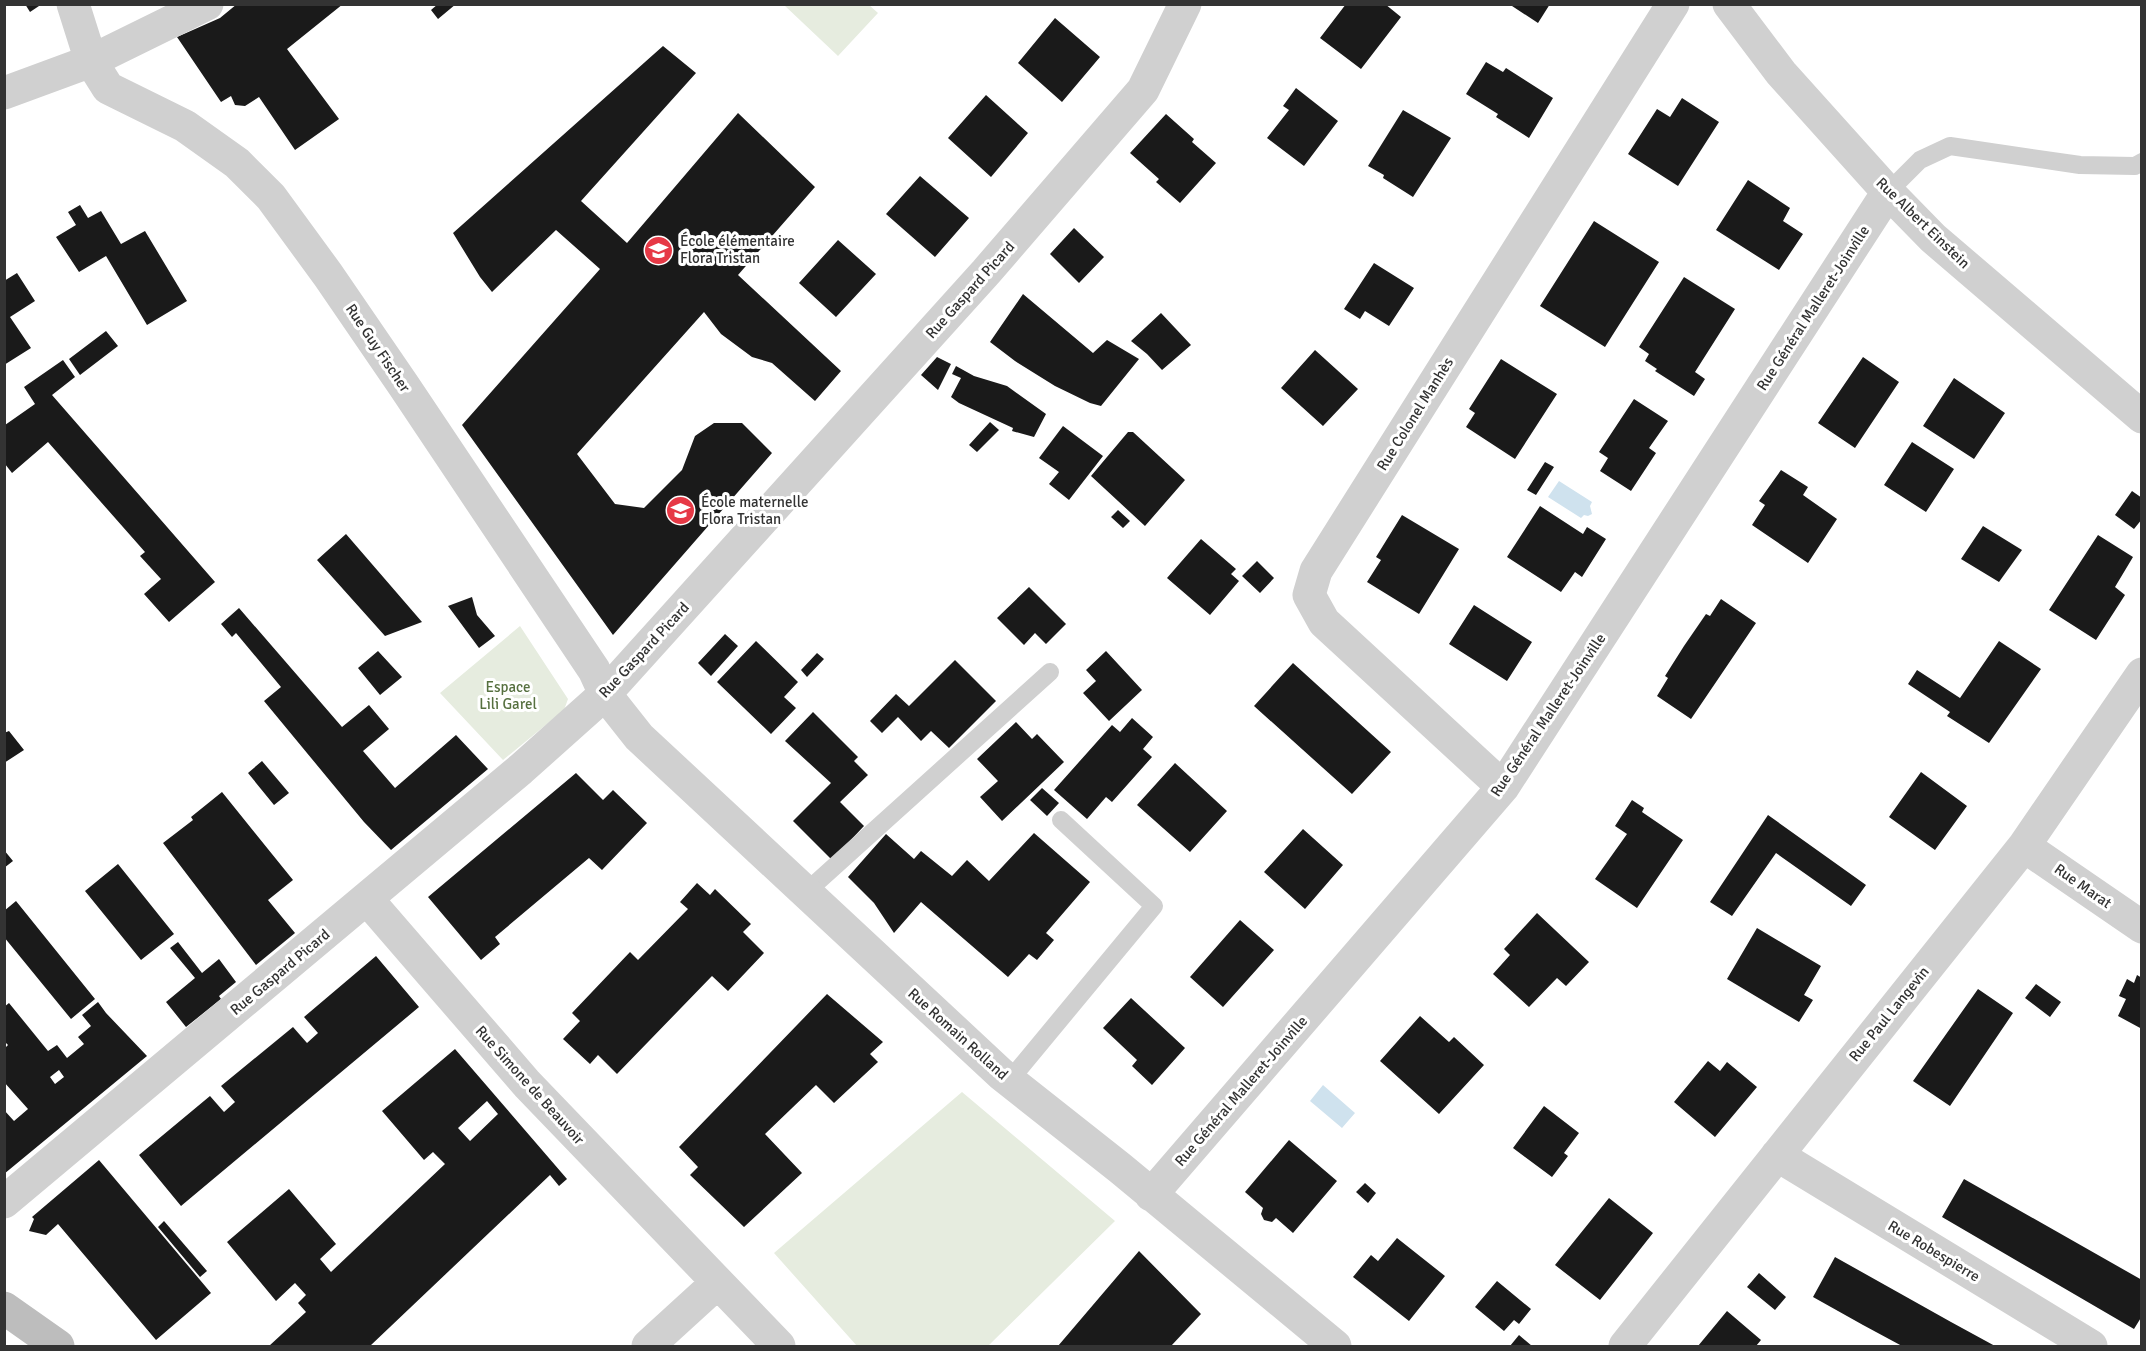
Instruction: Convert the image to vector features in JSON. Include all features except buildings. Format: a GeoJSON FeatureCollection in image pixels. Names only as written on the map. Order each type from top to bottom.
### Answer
{"type":"FeatureCollection","features":[{"type":"Feature","properties":{"kind":"main road"},"geometry":{"type":"LineString","coordinates":[[4,1308],[58,1347]]}},
{"type":"Feature","properties":{"kind":"street","name":"Rue Guy Fischer"},"geometry":{"type":"LineString","coordinates":[[73,4],[91,61],[108,88],[185,126],[237,163],[271,198],[335,284],[594,670],[605,694]]}},
{"type":"Feature","properties":{"kind":"street"},"geometry":{"type":"LineString","coordinates":[[4,93],[91,61],[207,4]]}},
{"type":"Feature","properties":{"kind":"street","name":"Rue Gaspard Picard"},"geometry":{"type":"LineString","coordinates":[[4,1202],[521,769],[605,694],[986,272],[1143,90],[1185,4]]}},
{"type":"Feature","properties":{"kind":"street","name":"Rue Colonel Manhès"},"geometry":{"type":"LineString","coordinates":[[1503,787],[1324,621],[1309,595],[1316,571],[1673,4]]}},
{"type":"Feature","properties":{"kind":"street","name":"Rue Albert Einstein"},"geometry":{"type":"LineString","coordinates":[[1729,4],[1781,73],[1888,192],[1933,238],[2142,417]]}},
{"type":"Feature","properties":{"kind":"street","name":"Rue Général Malleret-Joinville"},"geometry":{"type":"LineString","coordinates":[[1151,1195],[1503,787],[1888,192]]}},
{"type":"Feature","properties":{"kind":"street","name":"Rue Paul Langevin"},"geometry":{"type":"LineString","coordinates":[[1625,1347],[2024,846],[2142,674]]}},
{"type":"Feature","properties":{"kind":"street","name":"Rue Romain Rolland"},"geometry":{"type":"LineString","coordinates":[[605,694],[639,737],[1010,1081],[1120,1168],[1335,1347]]}},
{"type":"Feature","properties":{"kind":"street","name":"Rue Marat"},"geometry":{"type":"LineString","coordinates":[[2024,846],[2142,927]]}},
{"type":"Feature","properties":{"kind":"street","name":"Rue Simone de Beauvoir"},"geometry":{"type":"LineString","coordinates":[[367,899],[527,1084],[779,1347]]}},
{"type":"Feature","properties":{"kind":"street","name":"Rue Robespierre"},"geometry":{"type":"LineString","coordinates":[[1777,1155],[2091,1347]]}},
{"type":"Feature","properties":{"kind":"street"},"geometry":{"type":"LineString","coordinates":[[648,1347],[708,1274]]}},
{"type":"Feature","properties":{"kind":"lane"},"geometry":{"type":"LineString","coordinates":[[1888,192],[1920,160],[1950,146],[2079,165],[2135,166],[2142,162]]}},
{"type":"Feature","properties":{"kind":"lane"},"geometry":{"type":"LineString","coordinates":[[805,893],[1050,672]]}},
{"type":"Feature","properties":{"kind":"lane"},"geometry":{"type":"LineString","coordinates":[[1010,1081],[1154,906],[1061,820]]}},
{"type":"Feature","properties":{"kind":"green space"},"geometry":{"type":"Polygon","coordinates":[[[784,5],[869,5],[878,13],[838,56],[784,5]]]}},
{"type":"Feature","properties":{"kind":"green space","name":"Espace Lili Garel"},"geometry":{"type":"Polygon","coordinates":[[[520,626],[568,699],[564,710],[503,760],[440,693],[520,626]]]}},
{"type":"Feature","properties":{"kind":"green space"},"geometry":{"type":"Polygon","coordinates":[[[962,1092],[1115,1221],[988,1346],[857,1346],[774,1253],[962,1092]]]}},
{"type":"Feature","properties":{"kind":"water"},"geometry":{"type":"Polygon","coordinates":[[[1559,481],[1592,502],[1590,506],[1592,514],[1581,518],[1548,497],[1559,481]]]}},
{"type":"Feature","properties":{"kind":"water"},"geometry":{"type":"Polygon","coordinates":[[[1323,1085],[1355,1113],[1342,1128],[1310,1101],[1323,1085]]]}},
{"type":"Feature","properties":{"kind":"place","name":"École élémentaire Flora Tristan"},"geometry":{"type":"Point","coordinates":[659,250]}},
{"type":"Feature","properties":{"kind":"place","name":"École maternelle Flora Tristan"},"geometry":{"type":"Point","coordinates":[680,511]}}]}
